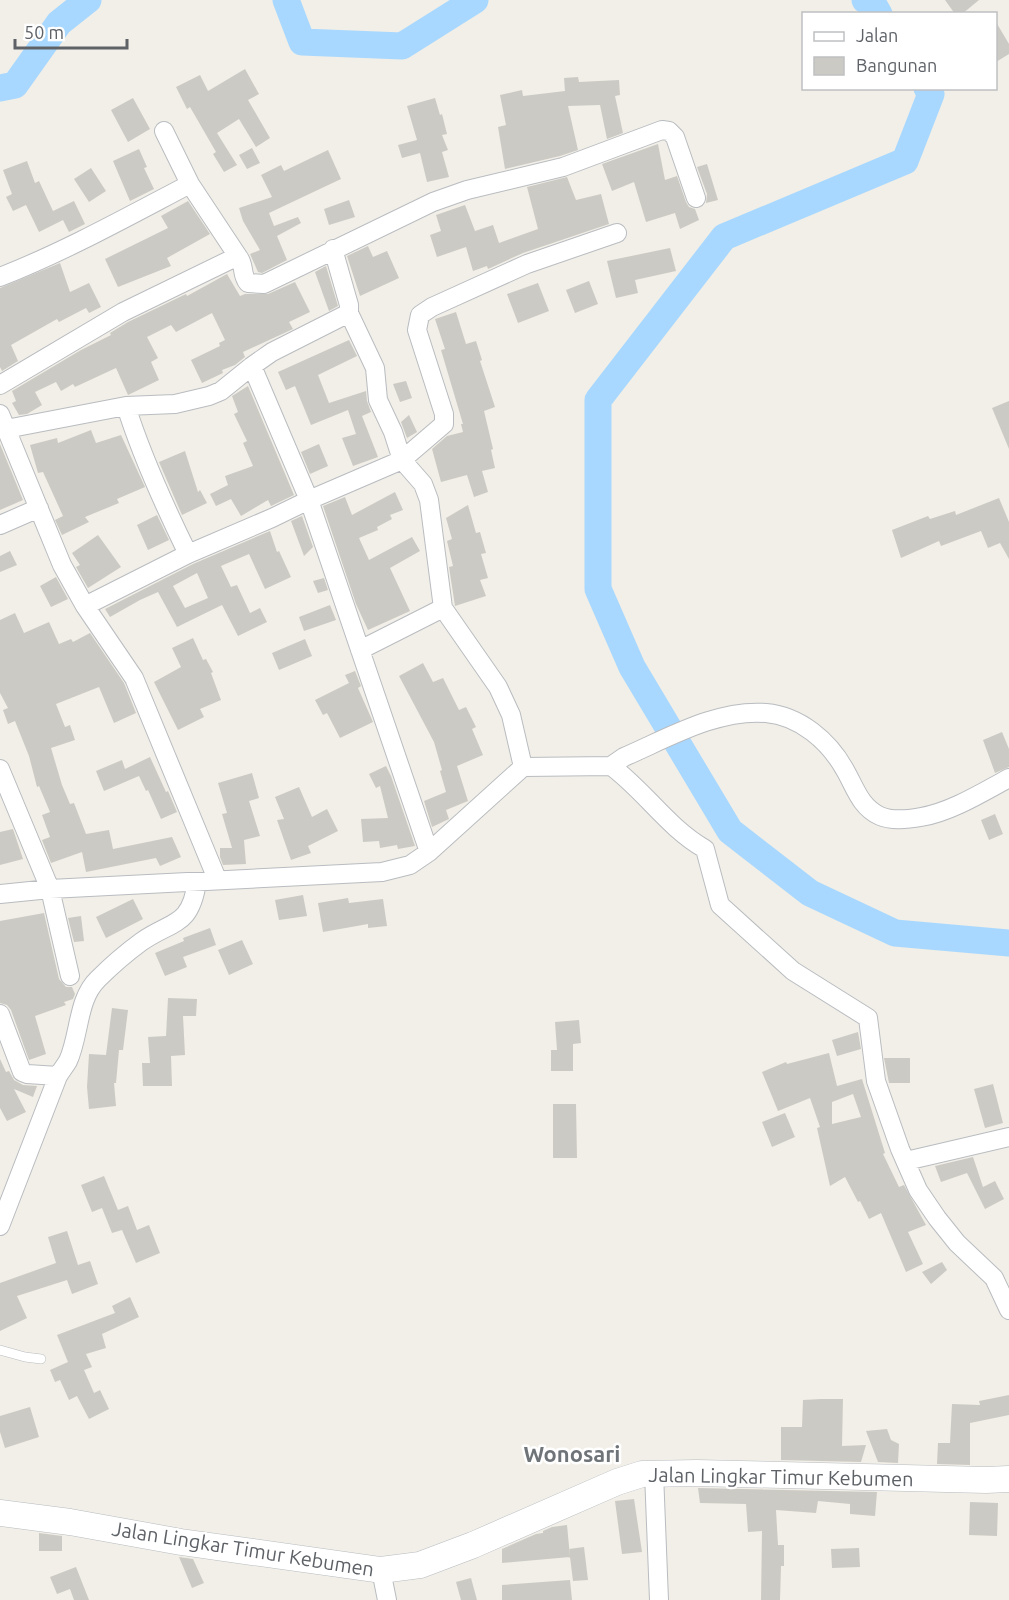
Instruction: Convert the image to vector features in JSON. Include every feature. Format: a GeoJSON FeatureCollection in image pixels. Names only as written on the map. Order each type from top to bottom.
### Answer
{"type":"FeatureCollection","features":[{"type":"Feature","properties":{"kind":"main road","name":"Jalan Lingkar Timur Kebumen"},"geometry":{"type":"LineString","coordinates":[[0,1513],[70,1521],[181,1542],[381,1570],[420,1565],[473,1545],[617,1482],[642,1474],[1009,1479]]}},
{"type":"Feature","properties":{"kind":"street"},"geometry":{"type":"LineString","coordinates":[[164,131],[190,184],[242,262],[244,279],[248,283],[264,284],[433,202],[467,190],[563,167],[662,130],[669,131],[675,137],[696,198]]}},
{"type":"Feature","properties":{"kind":"street"},"geometry":{"type":"LineString","coordinates":[[0,277],[87,238],[190,184]]}},
{"type":"Feature","properties":{"kind":"street"},"geometry":{"type":"LineString","coordinates":[[85,606],[188,554],[402,460],[441,428],[445,419],[417,330],[420,315],[432,307],[527,264],[617,233]]}},
{"type":"Feature","properties":{"kind":"street"},"geometry":{"type":"LineString","coordinates":[[333,249],[349,305],[349,314],[375,368],[378,400],[393,432],[402,460],[423,484],[429,500],[443,608],[498,687],[511,715],[523,766]]}},
{"type":"Feature","properties":{"kind":"street"},"geometry":{"type":"LineString","coordinates":[[0,384],[123,312],[229,260],[239,258]]}},
{"type":"Feature","properties":{"kind":"street"},"geometry":{"type":"LineString","coordinates":[[217,879],[134,678],[85,606],[62,565],[3,421],[126,406],[175,404],[209,396],[221,391],[272,352],[349,314]]}},
{"type":"Feature","properties":{"kind":"street"},"geometry":{"type":"LineString","coordinates":[[252,366],[309,500],[429,852]]}},
{"type":"Feature","properties":{"kind":"street"},"geometry":{"type":"LineString","coordinates":[[126,406],[138,446],[188,554]]}},
{"type":"Feature","properties":{"kind":"street"},"geometry":{"type":"LineString","coordinates":[[0,525],[39,508]]}},
{"type":"Feature","properties":{"kind":"street"},"geometry":{"type":"LineString","coordinates":[[360,650],[443,608]]}},
{"type":"Feature","properties":{"kind":"street"},"geometry":{"type":"LineString","coordinates":[[0,894],[53,901],[217,879],[382,872],[410,865],[429,852],[523,766],[617,761],[711,720],[745,713],[769,713],[788,718],[826,742],[845,769],[857,795],[871,810],[882,817],[922,817],[959,804],[1009,778]]}},
{"type":"Feature","properties":{"kind":"street"},"geometry":{"type":"LineString","coordinates":[[617,761],[667,821],[707,856],[720,905],[793,971],[866,1014],[876,1081],[918,1190],[957,1243],[1002,1274],[1009,1310]]}},
{"type":"Feature","properties":{"kind":"street"},"geometry":{"type":"LineString","coordinates":[[0,769],[53,901],[70,975]]}},
{"type":"Feature","properties":{"kind":"street"},"geometry":{"type":"LineString","coordinates":[[0,1226],[58,1076],[68,1060],[84,1002],[95,981],[142,941],[175,924],[186,915],[194,902],[197,882]]}},
{"type":"Feature","properties":{"kind":"street"},"geometry":{"type":"LineString","coordinates":[[0,1014],[22,1072],[58,1076]]}},
{"type":"Feature","properties":{"kind":"street"},"geometry":{"type":"LineString","coordinates":[[906,1161],[1009,1137]]}},
{"type":"Feature","properties":{"kind":"street"},"geometry":{"type":"LineString","coordinates":[[654,1473],[659,1600]]}},
{"type":"Feature","properties":{"kind":"street"},"geometry":{"type":"LineString","coordinates":[[381,1570],[387,1600]]}},
{"type":"Feature","properties":{"kind":"lane"},"geometry":{"type":"LineString","coordinates":[[0,1350],[26,1358],[41,1359]]}},
{"type":"Feature","properties":{"kind":"building"},"geometry":{"type":"Polygon","coordinates":[[[945,0],[979,0],[964,12],[954,12],[945,0]]]}},
{"type":"Feature","properties":{"kind":"building"},"geometry":{"type":"Polygon","coordinates":[[[997,24],[1009,44],[1009,54],[997,61],[997,24]]]}},
{"type":"Feature","properties":{"kind":"building"},"geometry":{"type":"Polygon","coordinates":[[[245,69],[259,94],[248,100],[270,138],[256,147],[239,119],[217,133],[237,165],[224,172],[213,154],[216,152],[190,107],[187,109],[176,87],[200,75],[208,91],[245,69]]]}},
{"type":"Feature","properties":{"kind":"building"},"geometry":{"type":"Polygon","coordinates":[[[578,77],[579,82],[619,80],[620,95],[615,96],[623,133],[607,139],[600,105],[568,106],[578,150],[505,169],[498,127],[506,125],[500,95],[522,90],[523,96],[565,91],[564,78],[578,77]]]}},
{"type":"Feature","properties":{"kind":"building"},"geometry":{"type":"Polygon","coordinates":[[[133,98],[150,129],[128,142],[111,110],[133,98]]]}},
{"type":"Feature","properties":{"kind":"building"},"geometry":{"type":"Polygon","coordinates":[[[435,98],[447,134],[442,135],[448,150],[442,152],[449,177],[427,182],[420,153],[402,158],[398,145],[417,140],[407,106],[435,98]]]}},
{"type":"Feature","properties":{"kind":"building"},"geometry":{"type":"Polygon","coordinates":[[[658,144],[665,180],[677,176],[686,202],[689,207],[695,209],[699,220],[680,229],[675,213],[646,222],[634,182],[612,191],[602,164],[658,144]]]}},
{"type":"Feature","properties":{"kind":"building"},"geometry":{"type":"Polygon","coordinates":[[[252,148],[260,163],[247,169],[239,155],[252,148]]]}},
{"type":"Feature","properties":{"kind":"building"},"geometry":{"type":"Polygon","coordinates":[[[139,149],[147,167],[144,168],[154,189],[130,201],[113,161],[139,149]]]}},
{"type":"Feature","properties":{"kind":"building"},"geometry":{"type":"Polygon","coordinates":[[[328,150],[341,179],[269,213],[274,226],[298,217],[301,223],[277,236],[287,260],[262,273],[258,272],[250,254],[260,250],[243,221],[239,208],[272,197],[261,175],[281,165],[284,171],[328,150]]]}},
{"type":"Feature","properties":{"kind":"building"},"geometry":{"type":"Polygon","coordinates":[[[27,161],[35,183],[39,181],[53,211],[74,201],[85,224],[69,232],[63,220],[39,232],[26,205],[13,211],[6,197],[12,194],[3,170],[27,161]]]}},
{"type":"Feature","properties":{"kind":"building"},"geometry":{"type":"Polygon","coordinates":[[[707,164],[718,200],[706,203],[707,194],[697,167],[707,164]]]}},
{"type":"Feature","properties":{"kind":"building"},"geometry":{"type":"Polygon","coordinates":[[[91,168],[106,191],[89,202],[74,179],[91,168]]]}},
{"type":"Feature","properties":{"kind":"building"},"geometry":{"type":"Polygon","coordinates":[[[567,177],[576,200],[601,194],[609,224],[523,253],[488,269],[487,266],[473,271],[466,247],[437,257],[430,235],[441,231],[436,215],[465,205],[475,231],[493,225],[499,243],[538,229],[527,187],[567,177]]]}},
{"type":"Feature","properties":{"kind":"building"},"geometry":{"type":"Polygon","coordinates":[[[349,200],[355,217],[329,225],[324,209],[349,200]]]}},
{"type":"Feature","properties":{"kind":"building"},"geometry":{"type":"Polygon","coordinates":[[[188,201],[210,234],[167,258],[171,266],[118,287],[105,259],[168,228],[161,216],[188,201]]]}},
{"type":"Feature","properties":{"kind":"building"},"geometry":{"type":"Polygon","coordinates":[[[368,246],[373,257],[387,251],[399,278],[360,296],[347,256],[368,246]]]}},
{"type":"Feature","properties":{"kind":"building"},"geometry":{"type":"Polygon","coordinates":[[[670,248],[676,271],[635,280],[638,293],[616,298],[607,261],[670,248]]]}},
{"type":"Feature","properties":{"kind":"building"},"geometry":{"type":"Polygon","coordinates":[[[60,263],[70,292],[89,283],[101,307],[89,313],[86,308],[59,322],[57,319],[11,345],[18,361],[2,371],[0,367],[0,288],[60,263]]]}},
{"type":"Feature","properties":{"kind":"building"},"geometry":{"type":"Polygon","coordinates":[[[326,266],[338,306],[329,311],[315,272],[326,266]]]}},
{"type":"Feature","properties":{"kind":"building"},"geometry":{"type":"Polygon","coordinates":[[[227,274],[240,296],[268,294],[295,282],[310,312],[289,322],[293,329],[243,352],[245,357],[235,365],[222,370],[223,373],[202,383],[191,360],[220,346],[219,343],[225,340],[212,313],[176,332],[171,325],[147,337],[158,358],[151,362],[159,380],[128,395],[116,368],[75,387],[73,384],[61,391],[56,382],[35,392],[42,405],[27,414],[19,415],[12,403],[16,401],[12,391],[111,335],[110,333],[128,322],[186,294],[187,296],[227,274]]]}},
{"type":"Feature","properties":{"kind":"building"},"geometry":{"type":"Polygon","coordinates":[[[589,281],[598,304],[575,313],[566,290],[589,281]]]}},
{"type":"Feature","properties":{"kind":"building"},"geometry":{"type":"Polygon","coordinates":[[[538,283],[549,311],[518,323],[507,294],[538,283]]]}},
{"type":"Feature","properties":{"kind":"building"},"geometry":{"type":"Polygon","coordinates":[[[456,312],[466,344],[476,341],[495,407],[484,411],[495,468],[482,471],[488,492],[474,497],[467,475],[441,482],[432,449],[447,436],[463,432],[461,424],[463,424],[441,350],[445,349],[435,319],[456,312]]]}},
{"type":"Feature","properties":{"kind":"building"},"geometry":{"type":"Polygon","coordinates":[[[349,340],[357,356],[318,375],[329,403],[366,391],[371,412],[362,416],[378,457],[353,466],[342,438],[356,434],[348,410],[311,425],[295,386],[286,390],[278,372],[349,340]]]}},
{"type":"Feature","properties":{"kind":"building"},"geometry":{"type":"Polygon","coordinates":[[[406,381],[412,398],[400,402],[393,384],[406,381]]]}},
{"type":"Feature","properties":{"kind":"building"},"geometry":{"type":"Polygon","coordinates":[[[248,386],[294,495],[271,506],[268,500],[241,516],[231,499],[216,506],[210,494],[228,485],[225,476],[253,466],[243,443],[247,441],[234,414],[238,412],[232,396],[248,386]]]}},
{"type":"Feature","properties":{"kind":"building"},"geometry":{"type":"Polygon","coordinates":[[[1009,401],[1009,449],[992,408],[1009,401]]]}},
{"type":"Feature","properties":{"kind":"building"},"geometry":{"type":"Polygon","coordinates":[[[409,415],[417,432],[407,438],[401,422],[409,415]]]}},
{"type":"Feature","properties":{"kind":"building"},"geometry":{"type":"Polygon","coordinates":[[[91,430],[96,443],[121,435],[145,487],[117,499],[119,503],[85,517],[89,522],[62,535],[55,520],[63,516],[43,472],[38,473],[30,445],[57,438],[58,443],[91,430]]]}},
{"type":"Feature","properties":{"kind":"building"},"geometry":{"type":"Polygon","coordinates":[[[0,444],[23,500],[0,510],[0,444]]]}},
{"type":"Feature","properties":{"kind":"building"},"geometry":{"type":"Polygon","coordinates":[[[319,444],[328,466],[310,474],[301,452],[319,444]]]}},
{"type":"Feature","properties":{"kind":"building"},"geometry":{"type":"Polygon","coordinates":[[[185,451],[198,492],[200,490],[207,503],[182,515],[159,462],[185,451]]]}},
{"type":"Feature","properties":{"kind":"building"},"geometry":{"type":"Polygon","coordinates":[[[395,492],[403,510],[390,515],[392,519],[377,527],[378,530],[359,538],[369,560],[412,537],[420,551],[390,568],[410,611],[368,630],[356,604],[323,506],[345,497],[352,515],[395,492]]]}},
{"type":"Feature","properties":{"kind":"building"},"geometry":{"type":"Polygon","coordinates":[[[999,498],[1009,522],[1009,559],[1000,543],[988,548],[981,531],[941,546],[939,541],[901,558],[892,530],[928,516],[930,519],[955,511],[956,515],[999,498]]]}},
{"type":"Feature","properties":{"kind":"building"},"geometry":{"type":"Polygon","coordinates":[[[468,505],[476,533],[480,532],[486,553],[481,554],[488,578],[480,580],[486,596],[455,606],[449,567],[453,566],[447,541],[452,539],[446,518],[468,505]]]}},
{"type":"Feature","properties":{"kind":"building"},"geometry":{"type":"Polygon","coordinates":[[[157,515],[169,540],[148,550],[137,525],[157,515]]]}},
{"type":"Feature","properties":{"kind":"building"},"geometry":{"type":"Polygon","coordinates":[[[302,516],[313,547],[304,556],[291,521],[302,516]]]}},
{"type":"Feature","properties":{"kind":"building"},"geometry":{"type":"Polygon","coordinates":[[[270,531],[277,552],[279,551],[291,577],[265,589],[249,554],[221,566],[231,587],[237,585],[250,613],[260,608],[267,622],[238,636],[222,605],[177,627],[158,592],[110,617],[105,609],[193,564],[270,531]],[[197,573],[173,586],[185,608],[208,598],[197,573]]]}},
{"type":"Feature","properties":{"kind":"building"},"geometry":{"type":"Polygon","coordinates":[[[98,535],[121,567],[88,588],[76,567],[80,565],[72,553],[98,535]]]}},
{"type":"Feature","properties":{"kind":"building"},"geometry":{"type":"Polygon","coordinates":[[[10,551],[17,565],[0,572],[0,556],[10,551]]]}},
{"type":"Feature","properties":{"kind":"building"},"geometry":{"type":"Polygon","coordinates":[[[56,577],[68,599],[51,607],[40,586],[56,577]]]}},
{"type":"Feature","properties":{"kind":"building"},"geometry":{"type":"Polygon","coordinates":[[[324,578],[328,590],[318,593],[313,581],[324,578]]]}},
{"type":"Feature","properties":{"kind":"building"},"geometry":{"type":"Polygon","coordinates":[[[330,605],[336,620],[304,631],[299,617],[330,605]]]}},
{"type":"Feature","properties":{"kind":"building"},"geometry":{"type":"Polygon","coordinates":[[[15,613],[24,633],[49,622],[59,644],[71,639],[73,642],[90,633],[124,683],[136,713],[114,723],[99,687],[56,704],[65,727],[70,725],[75,740],[51,748],[62,785],[70,804],[74,803],[86,834],[109,830],[113,849],[172,837],[181,857],[160,866],[156,858],[86,872],[82,852],[51,863],[42,840],[50,837],[42,815],[50,812],[39,786],[37,787],[29,756],[15,721],[8,724],[3,710],[8,708],[0,693],[0,620],[15,613]]]}},
{"type":"Feature","properties":{"kind":"building"},"geometry":{"type":"Polygon","coordinates":[[[193,638],[203,660],[206,659],[213,672],[211,673],[221,700],[200,709],[204,717],[178,730],[154,682],[181,667],[172,648],[193,638]]]}},
{"type":"Feature","properties":{"kind":"building"},"geometry":{"type":"Polygon","coordinates":[[[305,639],[312,656],[279,670],[272,653],[305,639]]]}},
{"type":"Feature","properties":{"kind":"building"},"geometry":{"type":"Polygon","coordinates":[[[423,663],[433,682],[443,678],[459,710],[466,707],[476,727],[472,729],[483,755],[457,766],[468,801],[446,810],[449,819],[432,827],[424,801],[446,792],[440,771],[442,770],[434,742],[399,676],[423,663]]]}},
{"type":"Feature","properties":{"kind":"building"},"geometry":{"type":"Polygon","coordinates":[[[355,671],[361,686],[358,688],[373,722],[340,738],[327,713],[323,715],[315,700],[349,683],[345,675],[355,671]]]}},
{"type":"Feature","properties":{"kind":"building"},"geometry":{"type":"Polygon","coordinates":[[[1002,732],[1009,749],[1009,767],[995,773],[983,740],[1002,732]]]}},
{"type":"Feature","properties":{"kind":"building"},"geometry":{"type":"Polygon","coordinates":[[[150,757],[177,812],[161,819],[139,776],[104,791],[96,771],[122,760],[125,769],[150,757]]]}},
{"type":"Feature","properties":{"kind":"building"},"geometry":{"type":"Polygon","coordinates":[[[386,766],[415,846],[398,849],[397,845],[380,848],[379,841],[363,842],[361,819],[388,818],[380,786],[376,788],[369,774],[386,766]]]}},
{"type":"Feature","properties":{"kind":"building"},"geometry":{"type":"Polygon","coordinates":[[[252,773],[259,798],[249,801],[260,836],[244,840],[246,864],[223,865],[220,848],[232,848],[222,814],[227,813],[218,783],[252,773]]]}},
{"type":"Feature","properties":{"kind":"building"},"geometry":{"type":"Polygon","coordinates":[[[299,787],[312,817],[327,809],[338,831],[308,846],[311,853],[291,860],[277,820],[284,819],[275,797],[299,787]]]}},
{"type":"Feature","properties":{"kind":"building"},"geometry":{"type":"Polygon","coordinates":[[[995,814],[1003,834],[989,840],[981,820],[995,814]]]}},
{"type":"Feature","properties":{"kind":"building"},"geometry":{"type":"Polygon","coordinates":[[[13,829],[23,859],[0,865],[0,832],[13,829]]]}},
{"type":"Feature","properties":{"kind":"building"},"geometry":{"type":"Polygon","coordinates":[[[303,895],[307,916],[279,920],[275,900],[303,895]]]}},
{"type":"Feature","properties":{"kind":"building"},"geometry":{"type":"Polygon","coordinates":[[[348,898],[349,903],[383,899],[387,926],[368,928],[368,924],[323,932],[318,903],[348,898]]]}},
{"type":"Feature","properties":{"kind":"building"},"geometry":{"type":"Polygon","coordinates":[[[133,899],[143,919],[106,938],[96,917],[133,899]]]}},
{"type":"Feature","properties":{"kind":"building"},"geometry":{"type":"Polygon","coordinates":[[[44,913],[59,979],[66,987],[72,987],[75,994],[73,999],[64,1002],[66,1005],[35,1016],[46,1054],[29,1060],[11,1010],[7,1005],[0,1003],[0,921],[44,913]]]}},
{"type":"Feature","properties":{"kind":"building"},"geometry":{"type":"Polygon","coordinates":[[[81,916],[84,941],[74,942],[68,918],[81,916]]]}},
{"type":"Feature","properties":{"kind":"building"},"geometry":{"type":"Polygon","coordinates":[[[210,928],[216,945],[183,957],[187,967],[165,976],[155,953],[184,941],[183,938],[210,928]]]}},
{"type":"Feature","properties":{"kind":"building"},"geometry":{"type":"Polygon","coordinates":[[[242,940],[253,964],[229,975],[218,950],[242,940]]]}},
{"type":"Feature","properties":{"kind":"building"},"geometry":{"type":"Polygon","coordinates":[[[168,998],[197,999],[196,1016],[183,1016],[185,1055],[171,1056],[172,1086],[143,1086],[142,1063],[150,1063],[148,1037],[166,1036],[168,998]]]}},
{"type":"Feature","properties":{"kind":"building"},"geometry":{"type":"Polygon","coordinates":[[[112,1008],[128,1010],[123,1050],[119,1050],[116,1083],[114,1083],[116,1106],[89,1109],[87,1087],[89,1054],[106,1055],[112,1008]]]}},
{"type":"Feature","properties":{"kind":"building"},"geometry":{"type":"Polygon","coordinates":[[[579,1020],[581,1043],[573,1044],[573,1071],[551,1071],[551,1050],[557,1050],[555,1022],[579,1020]]]}},
{"type":"Feature","properties":{"kind":"building"},"geometry":{"type":"Polygon","coordinates":[[[858,1032],[861,1049],[837,1056],[832,1040],[858,1032]]]}},
{"type":"Feature","properties":{"kind":"building"},"geometry":{"type":"Polygon","coordinates":[[[829,1053],[837,1086],[862,1079],[885,1153],[883,1154],[899,1187],[904,1185],[926,1225],[908,1232],[923,1264],[906,1272],[881,1213],[869,1219],[845,1177],[830,1186],[817,1128],[820,1127],[810,1098],[778,1111],[762,1072],[786,1062],[787,1064],[829,1053]],[[853,1094],[832,1102],[832,1124],[861,1117],[853,1094]]]}},
{"type":"Feature","properties":{"kind":"building"},"geometry":{"type":"Polygon","coordinates":[[[884,1058],[910,1058],[910,1083],[889,1083],[884,1058]]]}},
{"type":"Feature","properties":{"kind":"building"},"geometry":{"type":"Polygon","coordinates":[[[0,1059],[6,1072],[9,1071],[14,1080],[23,1085],[37,1086],[33,1097],[14,1089],[26,1112],[7,1121],[0,1108],[0,1059]]]}},
{"type":"Feature","properties":{"kind":"building"},"geometry":{"type":"Polygon","coordinates":[[[993,1084],[1003,1123],[985,1128],[974,1089],[993,1084]]]}},
{"type":"Feature","properties":{"kind":"building"},"geometry":{"type":"Polygon","coordinates":[[[553,1104],[576,1104],[577,1158],[553,1158],[553,1104]]]}},
{"type":"Feature","properties":{"kind":"building"},"geometry":{"type":"Polygon","coordinates":[[[785,1113],[795,1137],[772,1147],[762,1122],[785,1113]]]}},
{"type":"Feature","properties":{"kind":"building"},"geometry":{"type":"Polygon","coordinates":[[[973,1157],[983,1187],[995,1181],[1004,1199],[985,1209],[967,1173],[941,1182],[935,1166],[973,1157]]]}},
{"type":"Feature","properties":{"kind":"building"},"geometry":{"type":"Polygon","coordinates":[[[104,1176],[118,1210],[128,1206],[137,1230],[149,1225],[160,1253],[136,1263],[122,1230],[112,1233],[102,1208],[92,1212],[81,1185],[104,1176]]]}},
{"type":"Feature","properties":{"kind":"building"},"geometry":{"type":"Polygon","coordinates":[[[67,1231],[78,1265],[90,1261],[98,1284],[72,1294],[67,1280],[17,1296],[27,1318],[0,1331],[0,1283],[56,1263],[48,1237],[67,1231]]]}},
{"type":"Feature","properties":{"kind":"building"},"geometry":{"type":"Polygon","coordinates":[[[942,1262],[947,1270],[931,1284],[922,1272],[942,1262]]]}},
{"type":"Feature","properties":{"kind":"building"},"geometry":{"type":"Polygon","coordinates":[[[130,1297],[139,1317],[102,1334],[106,1348],[86,1354],[92,1367],[84,1370],[94,1393],[100,1390],[109,1409],[89,1419],[77,1396],[69,1400],[60,1380],[55,1382],[50,1370],[68,1362],[57,1335],[115,1313],[112,1306],[130,1297]]]}},
{"type":"Feature","properties":{"kind":"building"},"geometry":{"type":"Polygon","coordinates":[[[1009,1395],[1009,1415],[970,1423],[970,1465],[937,1464],[938,1443],[950,1443],[952,1404],[980,1405],[979,1401],[1009,1395]]]}},
{"type":"Feature","properties":{"kind":"building"},"geometry":{"type":"Polygon","coordinates":[[[843,1399],[842,1446],[866,1445],[861,1462],[781,1460],[781,1427],[802,1427],[803,1400],[843,1399]]]}},
{"type":"Feature","properties":{"kind":"building"},"geometry":{"type":"Polygon","coordinates":[[[30,1407],[39,1437],[5,1448],[0,1432],[0,1416],[30,1407]]]}},
{"type":"Feature","properties":{"kind":"building"},"geometry":{"type":"Polygon","coordinates":[[[887,1429],[891,1440],[899,1444],[898,1463],[878,1462],[866,1431],[887,1429]]]}},
{"type":"Feature","properties":{"kind":"building"},"geometry":{"type":"Polygon","coordinates":[[[698,1488],[877,1492],[875,1516],[850,1514],[850,1504],[818,1501],[816,1513],[776,1510],[778,1545],[784,1545],[780,1600],[761,1600],[762,1531],[748,1532],[746,1504],[700,1503],[698,1488]]]}},
{"type":"Feature","properties":{"kind":"building"},"geometry":{"type":"Polygon","coordinates":[[[634,1499],[642,1552],[622,1554],[615,1501],[634,1499]]]}},
{"type":"Feature","properties":{"kind":"building"},"geometry":{"type":"Polygon","coordinates":[[[970,1502],[998,1503],[997,1536],[969,1535],[970,1502]]]}},
{"type":"Feature","properties":{"kind":"building"},"geometry":{"type":"Polygon","coordinates":[[[567,1525],[570,1557],[502,1563],[502,1549],[543,1533],[552,1527],[567,1525]]]}},
{"type":"Feature","properties":{"kind":"building"},"geometry":{"type":"Polygon","coordinates":[[[39,1533],[62,1536],[62,1551],[39,1551],[39,1533]]]}},
{"type":"Feature","properties":{"kind":"building"},"geometry":{"type":"Polygon","coordinates":[[[584,1547],[588,1580],[573,1581],[569,1549],[584,1547]]]}},
{"type":"Feature","properties":{"kind":"building"},"geometry":{"type":"Polygon","coordinates":[[[859,1548],[860,1567],[832,1568],[831,1549],[859,1548]]]}},
{"type":"Feature","properties":{"kind":"building"},"geometry":{"type":"Polygon","coordinates":[[[179,1557],[193,1559],[204,1583],[192,1588],[179,1557]]]}},
{"type":"Feature","properties":{"kind":"building"},"geometry":{"type":"Polygon","coordinates":[[[76,1567],[89,1600],[74,1600],[70,1589],[57,1594],[50,1577],[76,1567]]]}},
{"type":"Feature","properties":{"kind":"building"},"geometry":{"type":"Polygon","coordinates":[[[471,1578],[477,1600],[461,1600],[456,1582],[471,1578]]]}},
{"type":"Feature","properties":{"kind":"building"},"geometry":{"type":"Polygon","coordinates":[[[570,1580],[572,1600],[502,1600],[502,1585],[570,1580]]]}},
{"type":"Feature","properties":{"kind":"waterway"},"geometry":{"type":"LineString","coordinates":[[0,88],[15,85],[59,23],[88,0]]}},
{"type":"Feature","properties":{"kind":"waterway"},"geometry":{"type":"LineString","coordinates":[[286,0],[302,42],[402,46],[475,0]]}},
{"type":"Feature","properties":{"kind":"waterway"},"geometry":{"type":"LineString","coordinates":[[865,0],[872,2],[878,12]]}},
{"type":"Feature","properties":{"kind":"waterway"},"geometry":{"type":"LineString","coordinates":[[928,90],[931,94],[905,161],[724,237],[598,400],[598,589],[632,667],[730,831],[810,893],[895,933],[1009,943]]}},
{"type":"Feature","properties":{"kind":"district","name":"Wonosari"},"geometry":{"type":"Point","coordinates":[572,1454]}}]}
